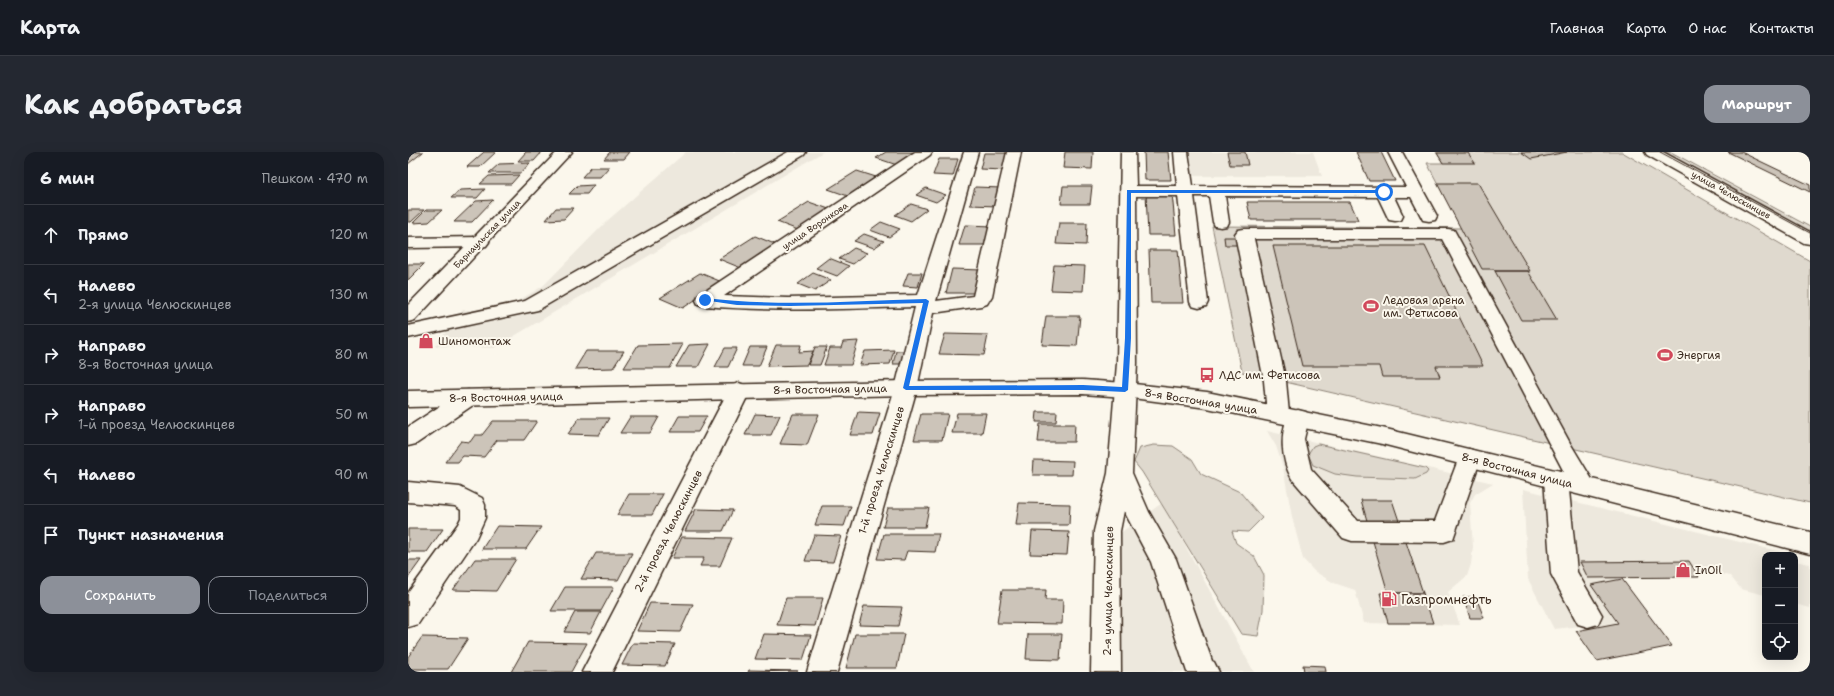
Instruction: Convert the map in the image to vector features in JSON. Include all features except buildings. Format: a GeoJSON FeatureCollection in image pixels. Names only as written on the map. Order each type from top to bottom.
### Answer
{"type":"FeatureCollection","features":[{"type":"Feature","properties":{"kind":"street","name":"Барнаульская улица"},"geometry":{"type":"LineString","coordinates":[[408,316],[565,152]]}},
{"type":"Feature","properties":{"kind":"street"},"geometry":{"type":"LineString","coordinates":[[408,332],[531,306],[799,152]]}},
{"type":"Feature","properties":{"kind":"street","name":"улица Воронкова"},"geometry":{"type":"LineString","coordinates":[[925,152],[705,300],[737,303],[790,304],[925,304]]}},
{"type":"Feature","properties":{"kind":"street","name":"1-й проезд Челюскинцев"},"geometry":{"type":"LineString","coordinates":[[822,672],[906,388],[925,304],[971,152]]}},
{"type":"Feature","properties":{"kind":"street"},"geometry":{"type":"LineString","coordinates":[[925,304],[974,302],[980,300],[984,296],[1014,152]]}},
{"type":"Feature","properties":{"kind":"street","name":"2-я улица Челюскинцев"},"geometry":{"type":"LineString","coordinates":[[1106,672],[1107,531],[1120,474],[1128,338],[1128,152]]}},
{"type":"Feature","properties":{"kind":"street"},"geometry":{"type":"LineString","coordinates":[[1181,152],[1199,302]]}},
{"type":"Feature","properties":{"kind":"street"},"geometry":{"type":"LineString","coordinates":[[1395,152],[1429,216]]}},
{"type":"Feature","properties":{"kind":"street","name":"улица Челюскинцев"},"geometry":{"type":"LineString","coordinates":[[1652,152],[1810,239]]}},
{"type":"Feature","properties":{"kind":"street","name":"улица Челюскинцев"},"geometry":{"type":"LineString","coordinates":[[1678,152],[1810,222]]}},
{"type":"Feature","properties":{"kind":"street"},"geometry":{"type":"LineString","coordinates":[[1128,191],[1416,192]]}},
{"type":"Feature","properties":{"kind":"street"},"geometry":{"type":"LineString","coordinates":[[1216,192],[1221,222]]}},
{"type":"Feature","properties":{"kind":"street"},"geometry":{"type":"LineString","coordinates":[[1384,192],[1395,216]]}},
{"type":"Feature","properties":{"kind":"street"},"geometry":{"type":"LineString","coordinates":[[1469,458],[1444,532],[1352,531],[1300,473],[1288,416],[1275,380],[1244,234],[1448,234],[1562,449],[1584,486]]}},
{"type":"Feature","properties":{"kind":"street"},"geometry":{"type":"LineString","coordinates":[[408,243],[480,242]]}},
{"type":"Feature","properties":{"kind":"street","name":"8-я Восточная улица"},"geometry":{"type":"LineString","coordinates":[[408,399],[906,388],[1083,387],[1125,390],[1206,400],[1288,416],[1469,458],[1810,543]]}},
{"type":"Feature","properties":{"kind":"street","name":"2-й проезд Челюскинцев"},"geometry":{"type":"LineString","coordinates":[[597,672],[739,391]]}},
{"type":"Feature","properties":{"kind":"street"},"geometry":{"type":"LineString","coordinates":[[410,439],[468,398]]}},
{"type":"Feature","properties":{"kind":"street"},"geometry":{"type":"LineString","coordinates":[[1120,474],[1138,516],[1163,559],[1202,672]]}},
{"type":"Feature","properties":{"kind":"street"},"geometry":{"type":"LineString","coordinates":[[1556,480],[1564,574],[1588,615]]}},
{"type":"Feature","properties":{"kind":"street"},"geometry":{"type":"LineString","coordinates":[[408,492],[460,498],[473,505],[473,518],[467,531],[408,615]]}},
{"type":"Feature","properties":{"kind":"shaded area"},"geometry":{"type":"Polygon","coordinates":[[[686,152],[823,152],[494,348],[435,346],[463,310],[502,310],[543,286],[607,221],[686,152]]]}},
{"type":"Feature","properties":{"kind":"shaded area"},"geometry":{"type":"Polygon","coordinates":[[[1187,152],[1313,152],[1322,176],[1190,176],[1187,152]]]}},
{"type":"Feature","properties":{"kind":"shaded area","name":"Энергия"},"geometry":{"type":"Polygon","coordinates":[[[1436,152],[1622,152],[1810,261],[1810,503],[1242,372],[1212,226],[1461,228],[1427,163],[1443,163],[1436,152]]]}},
{"type":"Feature","properties":{"kind":"shaded area"},"geometry":{"type":"Polygon","coordinates":[[[1659,152],[1671,152],[1810,227],[1810,234],[1659,152]]]}},
{"type":"Feature","properties":{"kind":"shaded area"},"geometry":{"type":"Polygon","coordinates":[[[1267,431],[1493,483],[1475,494],[1470,503],[1473,547],[1471,564],[1467,576],[1448,592],[1460,625],[1364,623],[1355,590],[1334,583],[1314,571],[1303,559],[1292,517],[1283,467],[1276,446],[1267,431]]]}},
{"type":"Feature","properties":{"kind":"shaded area"},"geometry":{"type":"Polygon","coordinates":[[[1318,444],[1425,468],[1428,471],[1426,474],[1415,479],[1357,477],[1335,474],[1313,465],[1308,454],[1313,446],[1318,444]]]}},
{"type":"Feature","properties":{"kind":"shaded area"},"geometry":{"type":"Polygon","coordinates":[[[1154,445],[1173,446],[1192,459],[1201,474],[1240,492],[1262,518],[1248,532],[1232,531],[1236,543],[1254,556],[1264,575],[1263,610],[1258,636],[1241,634],[1142,472],[1134,462],[1140,448],[1154,445]]]}},
{"type":"Feature","properties":{"kind":"shaded area"},"geometry":{"type":"Polygon","coordinates":[[[1523,489],[1781,552],[1762,552],[1762,594],[1741,589],[1730,576],[1713,573],[1616,575],[1619,584],[1664,642],[1600,656],[1581,626],[1554,629],[1528,579],[1523,489]]]}},
{"type":"Feature","properties":{"kind":"shaded area"},"geometry":{"type":"Polygon","coordinates":[[[1162,503],[1254,672],[1115,672],[1116,536],[1162,503]]]}},
{"type":"Feature","properties":{"kind":"shaded area"},"geometry":{"type":"Polygon","coordinates":[[[1798,562],[1810,564],[1810,608],[1798,605],[1798,562]]]}},
{"type":"Feature","properties":{"kind":"tram line"},"geometry":{"type":"LineString","coordinates":[[1660,152],[1810,233]]}},
{"type":"Feature","properties":{"kind":"place","name":"Ледовая арена им. Фетисова"},"geometry":{"type":"Point","coordinates":[1371,306]}},
{"type":"Feature","properties":{"kind":"place","name":"Шиномонтаж"},"geometry":{"type":"Point","coordinates":[426,341]}},
{"type":"Feature","properties":{"kind":"place","name":"Энергия"},"geometry":{"type":"Point","coordinates":[1665,355]}},
{"type":"Feature","properties":{"kind":"place","name":"ЛДС им. Фетисова"},"geometry":{"type":"Point","coordinates":[1207,375]}},
{"type":"Feature","properties":{"kind":"place","name":"InOil"},"geometry":{"type":"Point","coordinates":[1683,570]}},
{"type":"Feature","properties":{"kind":"place","name":"Газпромнефть"},"geometry":{"type":"Point","coordinates":[1389,599]}},
{"type":"Feature","properties":{"kind":"route"},"geometry":{"type":"LineString","coordinates":[[705,300],[737,303],[790,304],[926,301],[906,388],[1083,387],[1125,390],[1128,338],[1128,191],[1384,192]]}}]}
